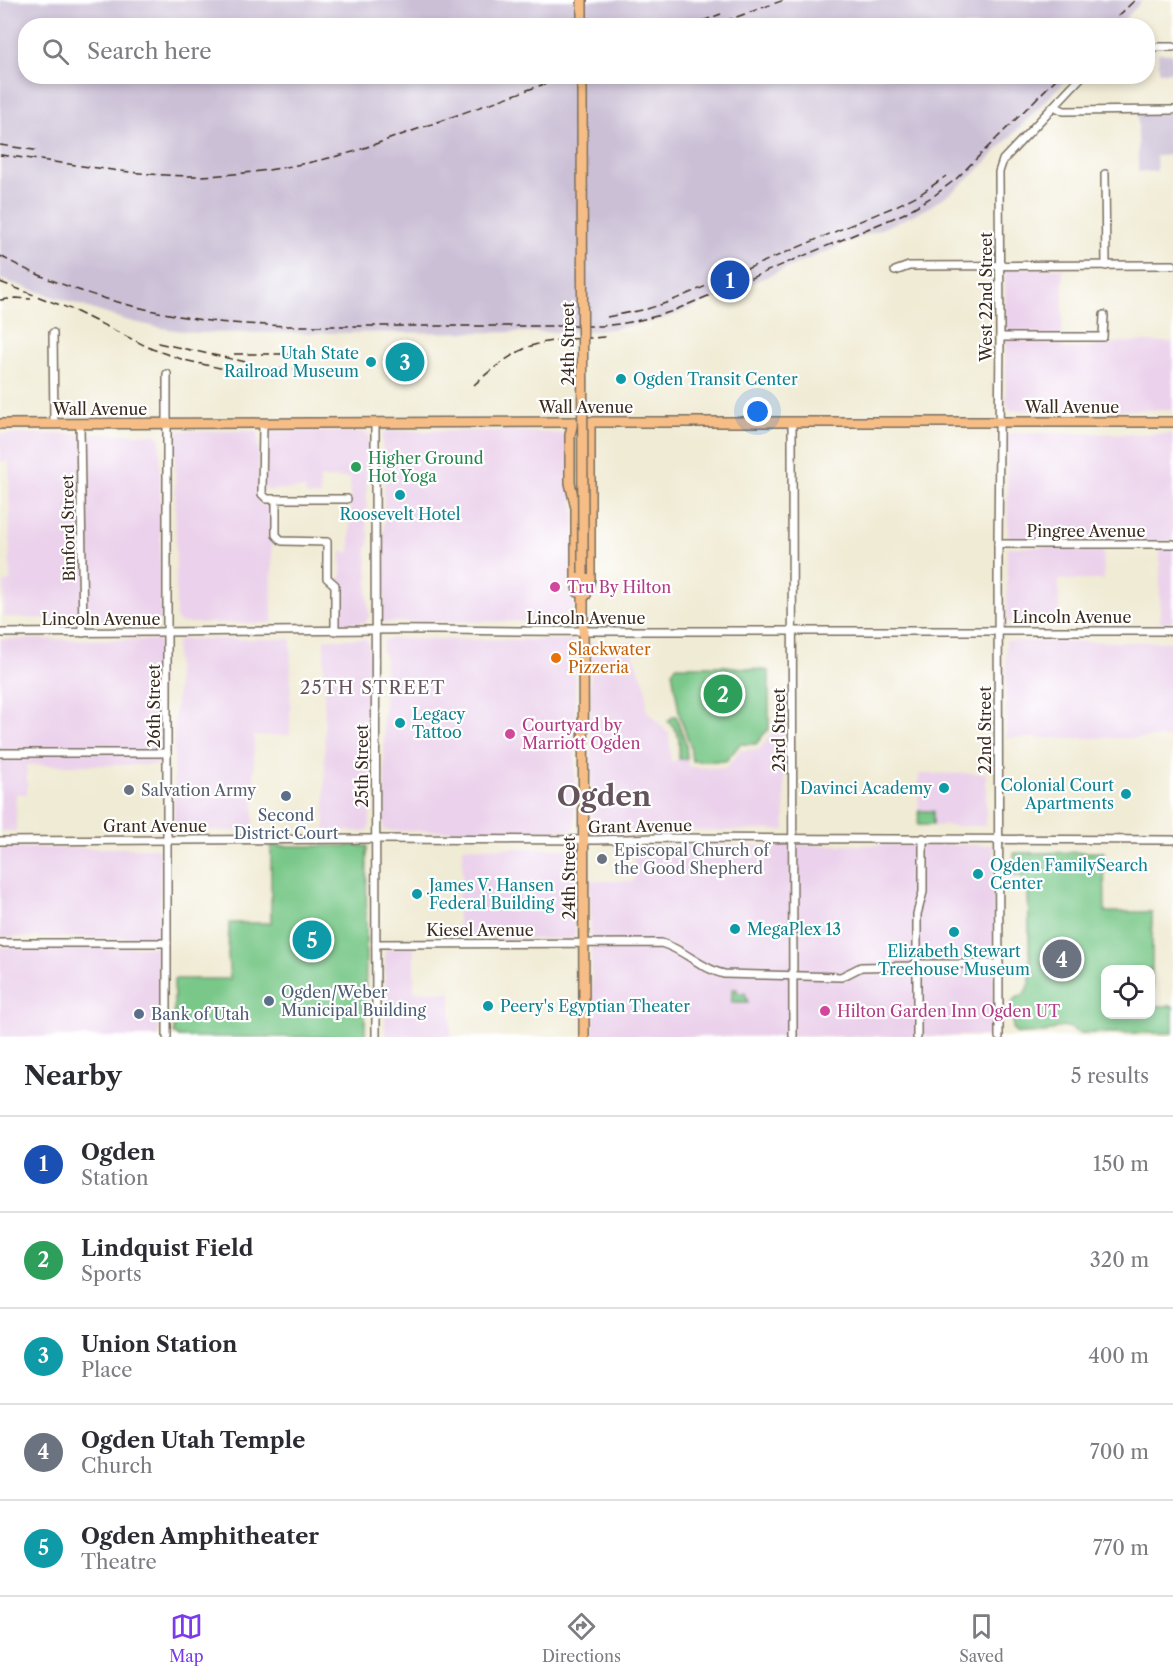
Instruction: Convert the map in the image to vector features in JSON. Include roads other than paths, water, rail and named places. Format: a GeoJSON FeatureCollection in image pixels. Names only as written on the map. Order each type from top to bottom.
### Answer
{"type":"FeatureCollection","features":[{"type":"Feature","properties":{"kind":"main road"},"geometry":{"type":"LineString","coordinates":[[582,0],[582,18]]}},
{"type":"Feature","properties":{"kind":"main road","name":"24th Street"},"geometry":{"type":"LineString","coordinates":[[582,84],[584,1037]]}},
{"type":"Feature","properties":{"kind":"main road","name":"24th Street"},"geometry":{"type":"LineString","coordinates":[[573,422],[570,435],[570,483],[576,508],[576,579],[582,612]]}},
{"type":"Feature","properties":{"kind":"main road","name":"24th Street"},"geometry":{"type":"LineString","coordinates":[[582,612],[590,579],[590,422]]}},
{"type":"Feature","properties":{"kind":"main road","name":"Wall Avenue"},"geometry":{"type":"LineString","coordinates":[[0,424],[1173,422]]}},
{"type":"Feature","properties":{"kind":"street"},"geometry":{"type":"LineString","coordinates":[[1155,47],[1173,47]]}},
{"type":"Feature","properties":{"kind":"street"},"geometry":{"type":"LineString","coordinates":[[1075,84],[1054,106],[1064,111],[1173,110]]}},
{"type":"Feature","properties":{"kind":"street","name":"West 22nd Street"},"geometry":{"type":"LineString","coordinates":[[1000,422],[999,172],[1003,160],[1054,106]]}},
{"type":"Feature","properties":{"kind":"street"},"geometry":{"type":"LineString","coordinates":[[1105,174],[1106,266]]}},
{"type":"Feature","properties":{"kind":"street"},"geometry":{"type":"LineString","coordinates":[[895,271],[909,266],[1173,265]]}},
{"type":"Feature","properties":{"kind":"street"},"geometry":{"type":"LineString","coordinates":[[1000,337],[1103,337],[1104,315]]}},
{"type":"Feature","properties":{"kind":"street"},"geometry":{"type":"LineString","coordinates":[[53,333],[54,424]]}},
{"type":"Feature","properties":{"kind":"street","name":"26th Street"},"geometry":{"type":"LineString","coordinates":[[167,374],[167,1037]]}},
{"type":"Feature","properties":{"kind":"street","name":"23rd Street"},"geometry":{"type":"LineString","coordinates":[[792,422],[793,1037]]}},
{"type":"Feature","properties":{"kind":"street","name":"22nd Street"},"geometry":{"type":"LineString","coordinates":[[999,1037],[998,544],[1000,422]]}},
{"type":"Feature","properties":{"kind":"street"},"geometry":{"type":"LineString","coordinates":[[263,423],[262,494],[267,499],[347,499]]}},
{"type":"Feature","properties":{"kind":"street","name":"25th Street"},"geometry":{"type":"LineString","coordinates":[[375,423],[376,1037]]}},
{"type":"Feature","properties":{"kind":"street","name":"Binford Street"},"geometry":{"type":"LineString","coordinates":[[81,424],[83,633]]}},
{"type":"Feature","properties":{"kind":"street"},"geometry":{"type":"LineString","coordinates":[[276,499],[276,535],[282,541],[327,542],[327,578],[335,585],[335,631]]}},
{"type":"Feature","properties":{"kind":"street","name":"Pingree Avenue"},"geometry":{"type":"LineString","coordinates":[[998,544],[1173,544]]}},
{"type":"Feature","properties":{"kind":"street","name":"Lincoln Avenue"},"geometry":{"type":"LineString","coordinates":[[0,633],[375,630],[534,632],[1173,631]]}},
{"type":"Feature","properties":{"kind":"street"},"geometry":{"type":"LineString","coordinates":[[0,753],[167,753]]}},
{"type":"Feature","properties":{"kind":"street","name":"Grant Avenue"},"geometry":{"type":"LineString","coordinates":[[0,841],[656,838],[1173,840]]}},
{"type":"Feature","properties":{"kind":"street"},"geometry":{"type":"LineString","coordinates":[[917,1037],[917,914],[923,888],[923,838]]}},
{"type":"Feature","properties":{"kind":"street"},"geometry":{"type":"LineString","coordinates":[[0,943],[167,943]]}},
{"type":"Feature","properties":{"kind":"street","name":"Kiesel Avenue"},"geometry":{"type":"LineString","coordinates":[[376,944],[661,943],[673,946],[714,972],[724,974],[842,976],[861,967],[916,964],[999,964]]}},
{"type":"Feature","properties":{"kind":"railway"},"geometry":{"type":"LineString","coordinates":[[733,18],[784,0]]}},
{"type":"Feature","properties":{"kind":"railway"},"geometry":{"type":"LineString","coordinates":[[1116,18],[1135,0]]}},
{"type":"Feature","properties":{"kind":"railway"},"geometry":{"type":"LineString","coordinates":[[710,18],[721,14]]}},
{"type":"Feature","properties":{"kind":"railway"},"geometry":{"type":"LineString","coordinates":[[0,155],[167,175],[212,176],[252,172],[293,166],[353,152],[544,84]]}},
{"type":"Feature","properties":{"kind":"railway"},"geometry":{"type":"LineString","coordinates":[[0,256],[55,282],[93,295],[151,310],[214,322],[286,326],[601,326],[627,323],[670,312],[903,214],[956,179],[1051,84]]}},
{"type":"Feature","properties":{"kind":"railway"},"geometry":{"type":"LineString","coordinates":[[0,145],[40,151]]}},
{"type":"Feature","properties":{"kind":"railway"},"geometry":{"type":"LineString","coordinates":[[607,317],[666,303],[896,206],[922,193],[946,176]]}},
{"type":"Feature","properties":{"kind":"railway"},"geometry":{"type":"LineString","coordinates":[[0,282],[73,310],[152,349],[184,360],[220,368],[303,369]]}},
{"type":"Feature","properties":{"kind":"railway"},"geometry":{"type":"LineString","coordinates":[[0,300],[31,299]]}},
{"type":"Feature","properties":{"kind":"railway"},"geometry":{"type":"LineString","coordinates":[[474,385],[501,363],[531,346],[558,340],[605,337]]}},
{"type":"Feature","properties":{"kind":"railway"},"geometry":{"type":"LineString","coordinates":[[158,343],[246,362]]}},
{"type":"Feature","properties":{"kind":"railway"},"geometry":{"type":"LineString","coordinates":[[234,354],[303,354]]}},
{"type":"Feature","properties":{"kind":"place","name":"Ogden"},"geometry":{"type":"Point","coordinates":[730,280]}},
{"type":"Feature","properties":{"kind":"place","name":"Utah State Railroad Museum"},"geometry":{"type":"Point","coordinates":[371,362]}},
{"type":"Feature","properties":{"kind":"place","name":"Union Station"},"geometry":{"type":"Point","coordinates":[405,362]}},
{"type":"Feature","properties":{"kind":"place","name":"Ogden Transit Center"},"geometry":{"type":"Point","coordinates":[621,379]}},
{"type":"Feature","properties":{"kind":"place","name":"Higher Ground Hot Yoga"},"geometry":{"type":"Point","coordinates":[356,467]}},
{"type":"Feature","properties":{"kind":"place","name":"Roosevelt Hotel"},"geometry":{"type":"Point","coordinates":[400,495]}},
{"type":"Feature","properties":{"kind":"place","name":"Tru By Hilton"},"geometry":{"type":"Point","coordinates":[555,587]}},
{"type":"Feature","properties":{"kind":"place","name":"Slackwater Pizzeria"},"geometry":{"type":"Point","coordinates":[556,658]}},
{"type":"Feature","properties":{"kind":"place","name":"Lindquist Field"},"geometry":{"type":"Point","coordinates":[723,694]}},
{"type":"Feature","properties":{"kind":"place","name":"Legacy Tattoo"},"geometry":{"type":"Point","coordinates":[400,723]}},
{"type":"Feature","properties":{"kind":"place","name":"Courtyard by Marriott Ogden"},"geometry":{"type":"Point","coordinates":[510,734]}},
{"type":"Feature","properties":{"kind":"place","name":"Davinci Academy"},"geometry":{"type":"Point","coordinates":[944,788]}},
{"type":"Feature","properties":{"kind":"place","name":"Salvation Army"},"geometry":{"type":"Point","coordinates":[129,790]}},
{"type":"Feature","properties":{"kind":"place","name":"Colonial Court Apartments"},"geometry":{"type":"Point","coordinates":[1126,794]}},
{"type":"Feature","properties":{"kind":"place","name":"Second District Court"},"geometry":{"type":"Point","coordinates":[286,796]}},
{"type":"Feature","properties":{"kind":"place","name":"Episcopal Church of the Good Shepherd"},"geometry":{"type":"Point","coordinates":[602,859]}},
{"type":"Feature","properties":{"kind":"place","name":"Ogden FamilySearch Center"},"geometry":{"type":"Point","coordinates":[978,874]}},
{"type":"Feature","properties":{"kind":"place","name":"James V. Hansen Federal Building"},"geometry":{"type":"Point","coordinates":[417,894]}},
{"type":"Feature","properties":{"kind":"place","name":"MegaPlex 13"},"geometry":{"type":"Point","coordinates":[735,929]}},
{"type":"Feature","properties":{"kind":"place","name":"Elizabeth Stewart Treehouse Museum"},"geometry":{"type":"Point","coordinates":[954,932]}},
{"type":"Feature","properties":{"kind":"place","name":"Ogden Amphitheater"},"geometry":{"type":"Point","coordinates":[312,940]}},
{"type":"Feature","properties":{"kind":"place","name":"Ogden Utah Temple"},"geometry":{"type":"Point","coordinates":[1062,959]}},
{"type":"Feature","properties":{"kind":"place","name":"Ogden/Weber Municipal Building"},"geometry":{"type":"Point","coordinates":[269,1001]}},
{"type":"Feature","properties":{"kind":"place","name":"Peery's Egyptian Theater"},"geometry":{"type":"Point","coordinates":[488,1006]}},
{"type":"Feature","properties":{"kind":"place","name":"Hilton Garden Inn Ogden UT"},"geometry":{"type":"Point","coordinates":[825,1011]}},
{"type":"Feature","properties":{"kind":"place","name":"Bank of Utah"},"geometry":{"type":"Point","coordinates":[139,1014]}},
{"type":"Feature","properties":{"kind":"district","name":"25TH STREET"},"geometry":{"type":"Point","coordinates":[373,688]}},
{"type":"Feature","properties":{"kind":"district","name":"Ogden"},"geometry":{"type":"Point","coordinates":[604,796]}}]}
